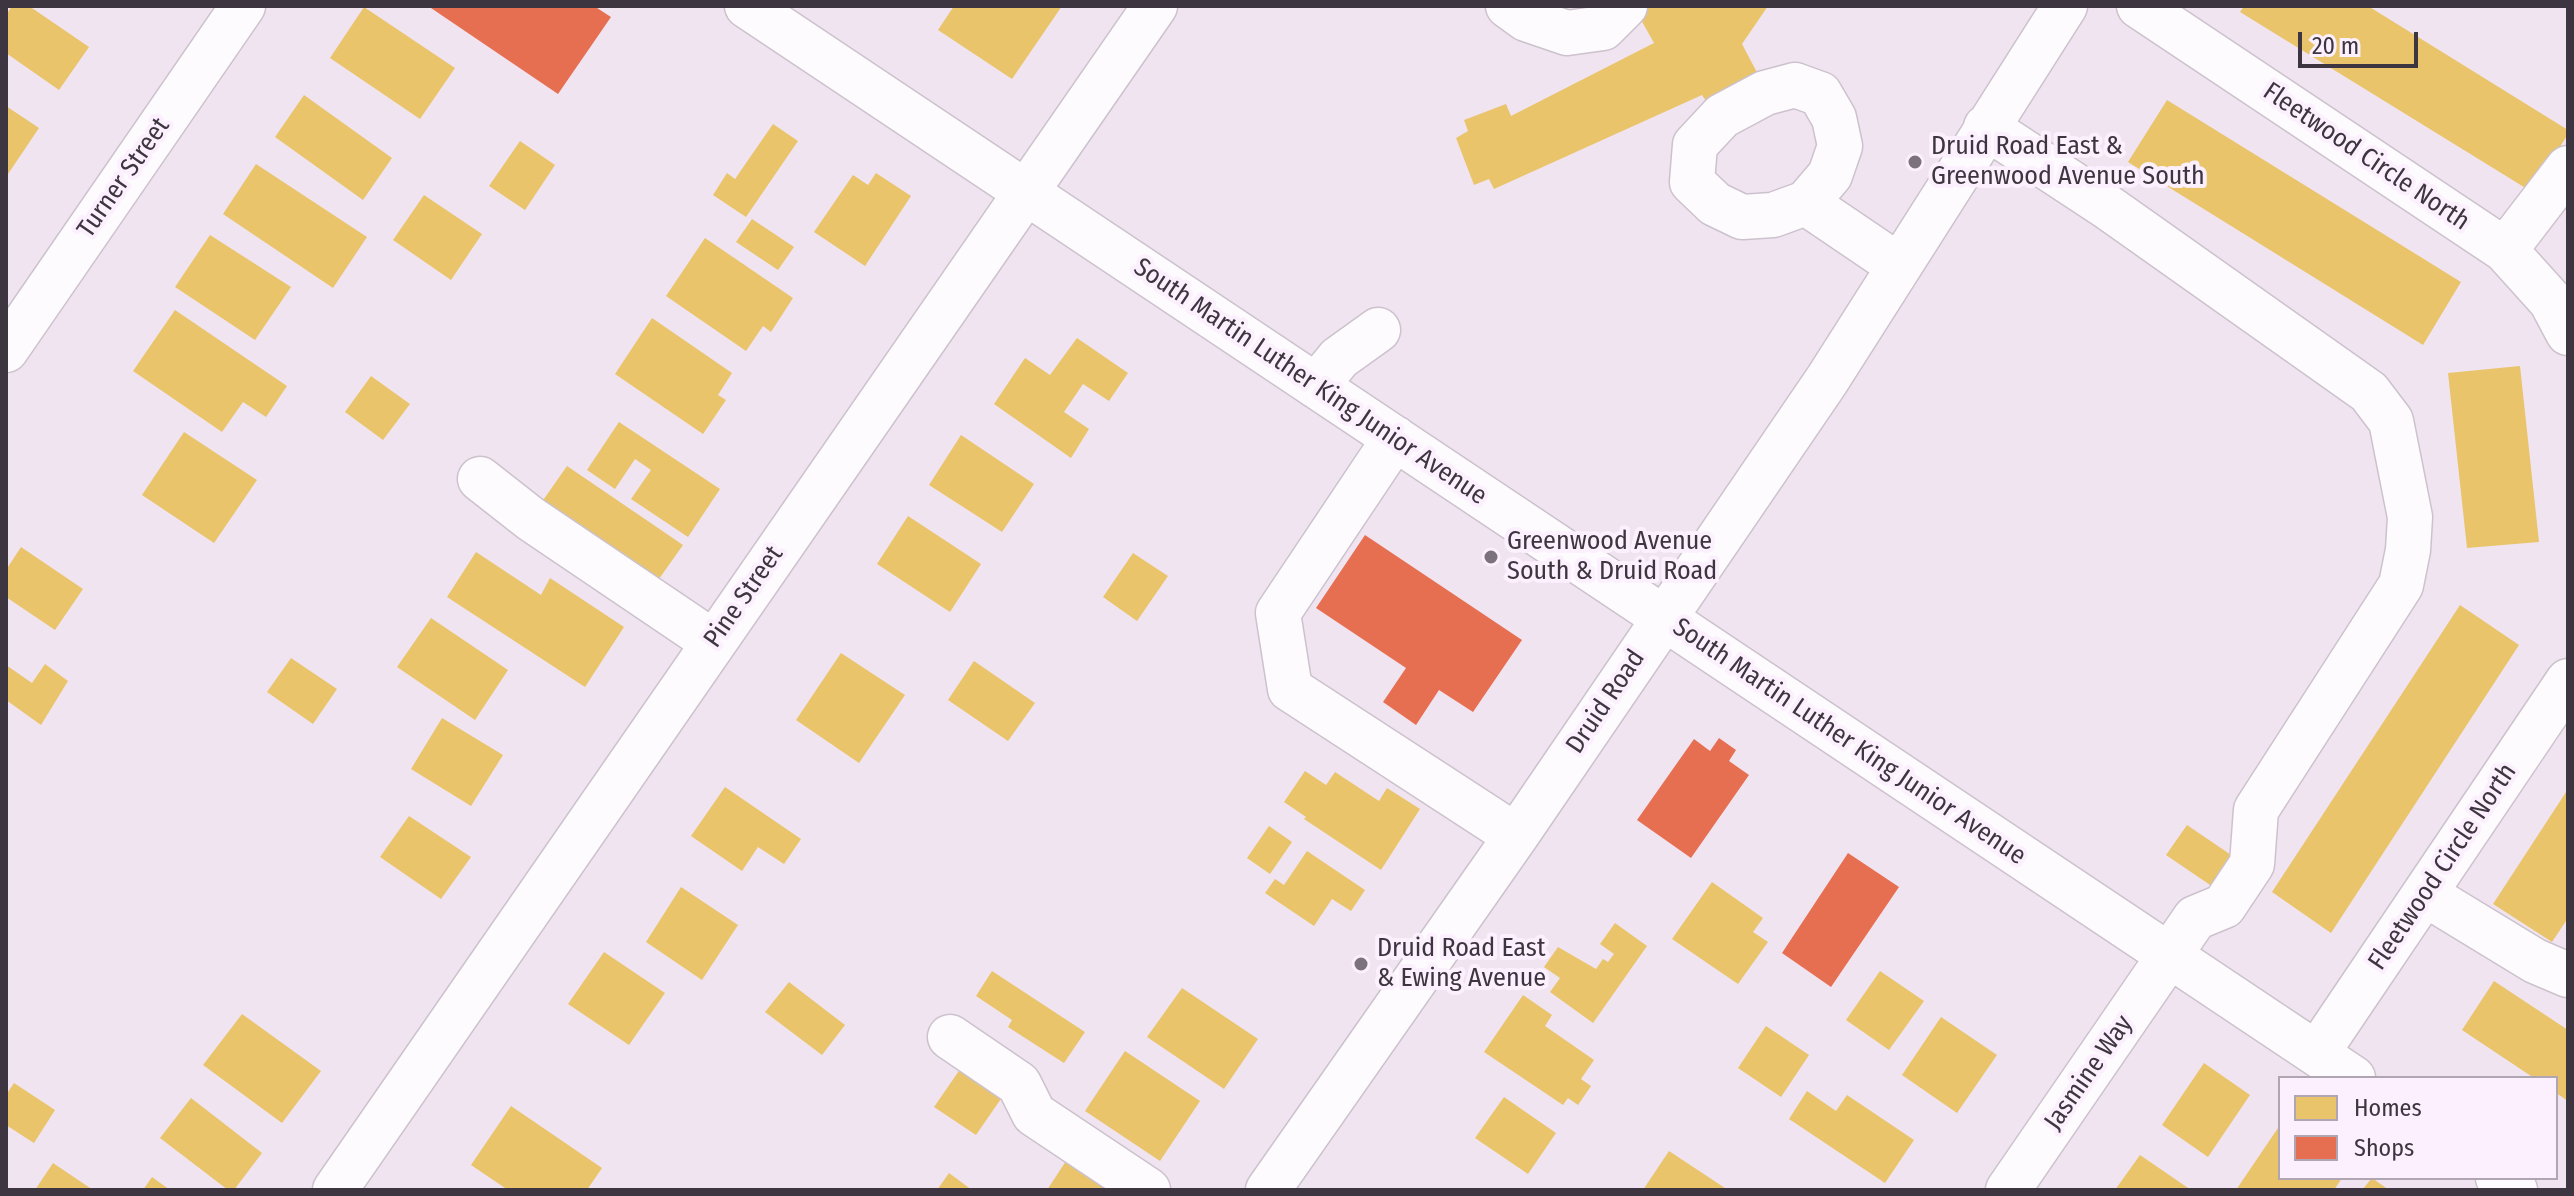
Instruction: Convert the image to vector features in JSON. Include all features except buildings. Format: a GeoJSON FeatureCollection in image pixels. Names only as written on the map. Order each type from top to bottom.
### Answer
{"type":"FeatureCollection","features":[{"type":"Feature","properties":{"kind":"street","name":"Turner Street"},"geometry":{"type":"LineString","coordinates":[[6,350],[243,6]]}},
{"type":"Feature","properties":{"kind":"street","name":"Pine Street"},"geometry":{"type":"LineString","coordinates":[[335,1190],[1155,6]]}},
{"type":"Feature","properties":{"kind":"street"},"geometry":{"type":"LineString","coordinates":[[1508,6],[1526,19],[1567,33],[1603,28],[1625,6]]}},
{"type":"Feature","properties":{"kind":"street","name":"Druid Road"},"geometry":{"type":"LineString","coordinates":[[1268,1190],[1516,836],[1827,380],[2065,6]]}},
{"type":"Feature","properties":{"kind":"street","name":"Fleetwood Circle North"},"geometry":{"type":"LineString","coordinates":[[2139,6],[2505,250],[2551,301],[2568,333]]}},
{"type":"Feature","properties":{"kind":"street","name":"South Martin Luther King Junior Avenue"},"geometry":{"type":"LineString","coordinates":[[772,13],[1024,191],[2350,1076]]}},
{"type":"Feature","properties":{"kind":"street"},"geometry":{"type":"LineString","coordinates":[[1795,85],[1820,94],[1834,118],[1840,146],[1830,175],[1806,203],[1773,215],[1742,217],[1715,204],[1692,182],[1695,145],[1722,116],[1765,93],[1795,85]]}},
{"type":"Feature","properties":{"kind":"street","name":"Jasmine Way"},"geometry":{"type":"LineString","coordinates":[[1986,127],[2106,206],[2369,392],[2391,421],[2410,517],[2401,585],[2256,810],[2252,864],[2224,906],[2195,918],[2008,1190]]}},
{"type":"Feature","properties":{"kind":"street"},"geometry":{"type":"LineString","coordinates":[[2505,250],[2568,168]]}},
{"type":"Feature","properties":{"kind":"street"},"geometry":{"type":"LineString","coordinates":[[1806,203],[1899,266]]}},
{"type":"Feature","properties":{"kind":"street"},"geometry":{"type":"LineString","coordinates":[[1316,386],[1339,358],[1378,330]]}},
{"type":"Feature","properties":{"kind":"street"},"geometry":{"type":"LineString","coordinates":[[1395,438],[1278,613],[1290,689],[1516,836]]}},
{"type":"Feature","properties":{"kind":"street"},"geometry":{"type":"LineString","coordinates":[[480,479],[531,519],[713,642]]}},
{"type":"Feature","properties":{"kind":"street","name":"Fleetwood Circle North"},"geometry":{"type":"LineString","coordinates":[[2317,1053],[2568,681]]}},
{"type":"Feature","properties":{"kind":"street"},"geometry":{"type":"LineString","coordinates":[[2425,894],[2535,961],[2568,975]]}},
{"type":"Feature","properties":{"kind":"street"},"geometry":{"type":"LineString","coordinates":[[950,1037],[1019,1084],[1034,1114],[1148,1190]]}},
{"type":"Feature","properties":{"kind":"place","name":"Druid Road East & Greenwood Avenue South"},"geometry":{"type":"Point","coordinates":[1915,162]}},
{"type":"Feature","properties":{"kind":"place","name":"Greenwood Avenue South & Druid Road"},"geometry":{"type":"Point","coordinates":[1491,557]}},
{"type":"Feature","properties":{"kind":"place","name":"Druid Road East & Ewing Avenue"},"geometry":{"type":"Point","coordinates":[1361,964]}}]}
